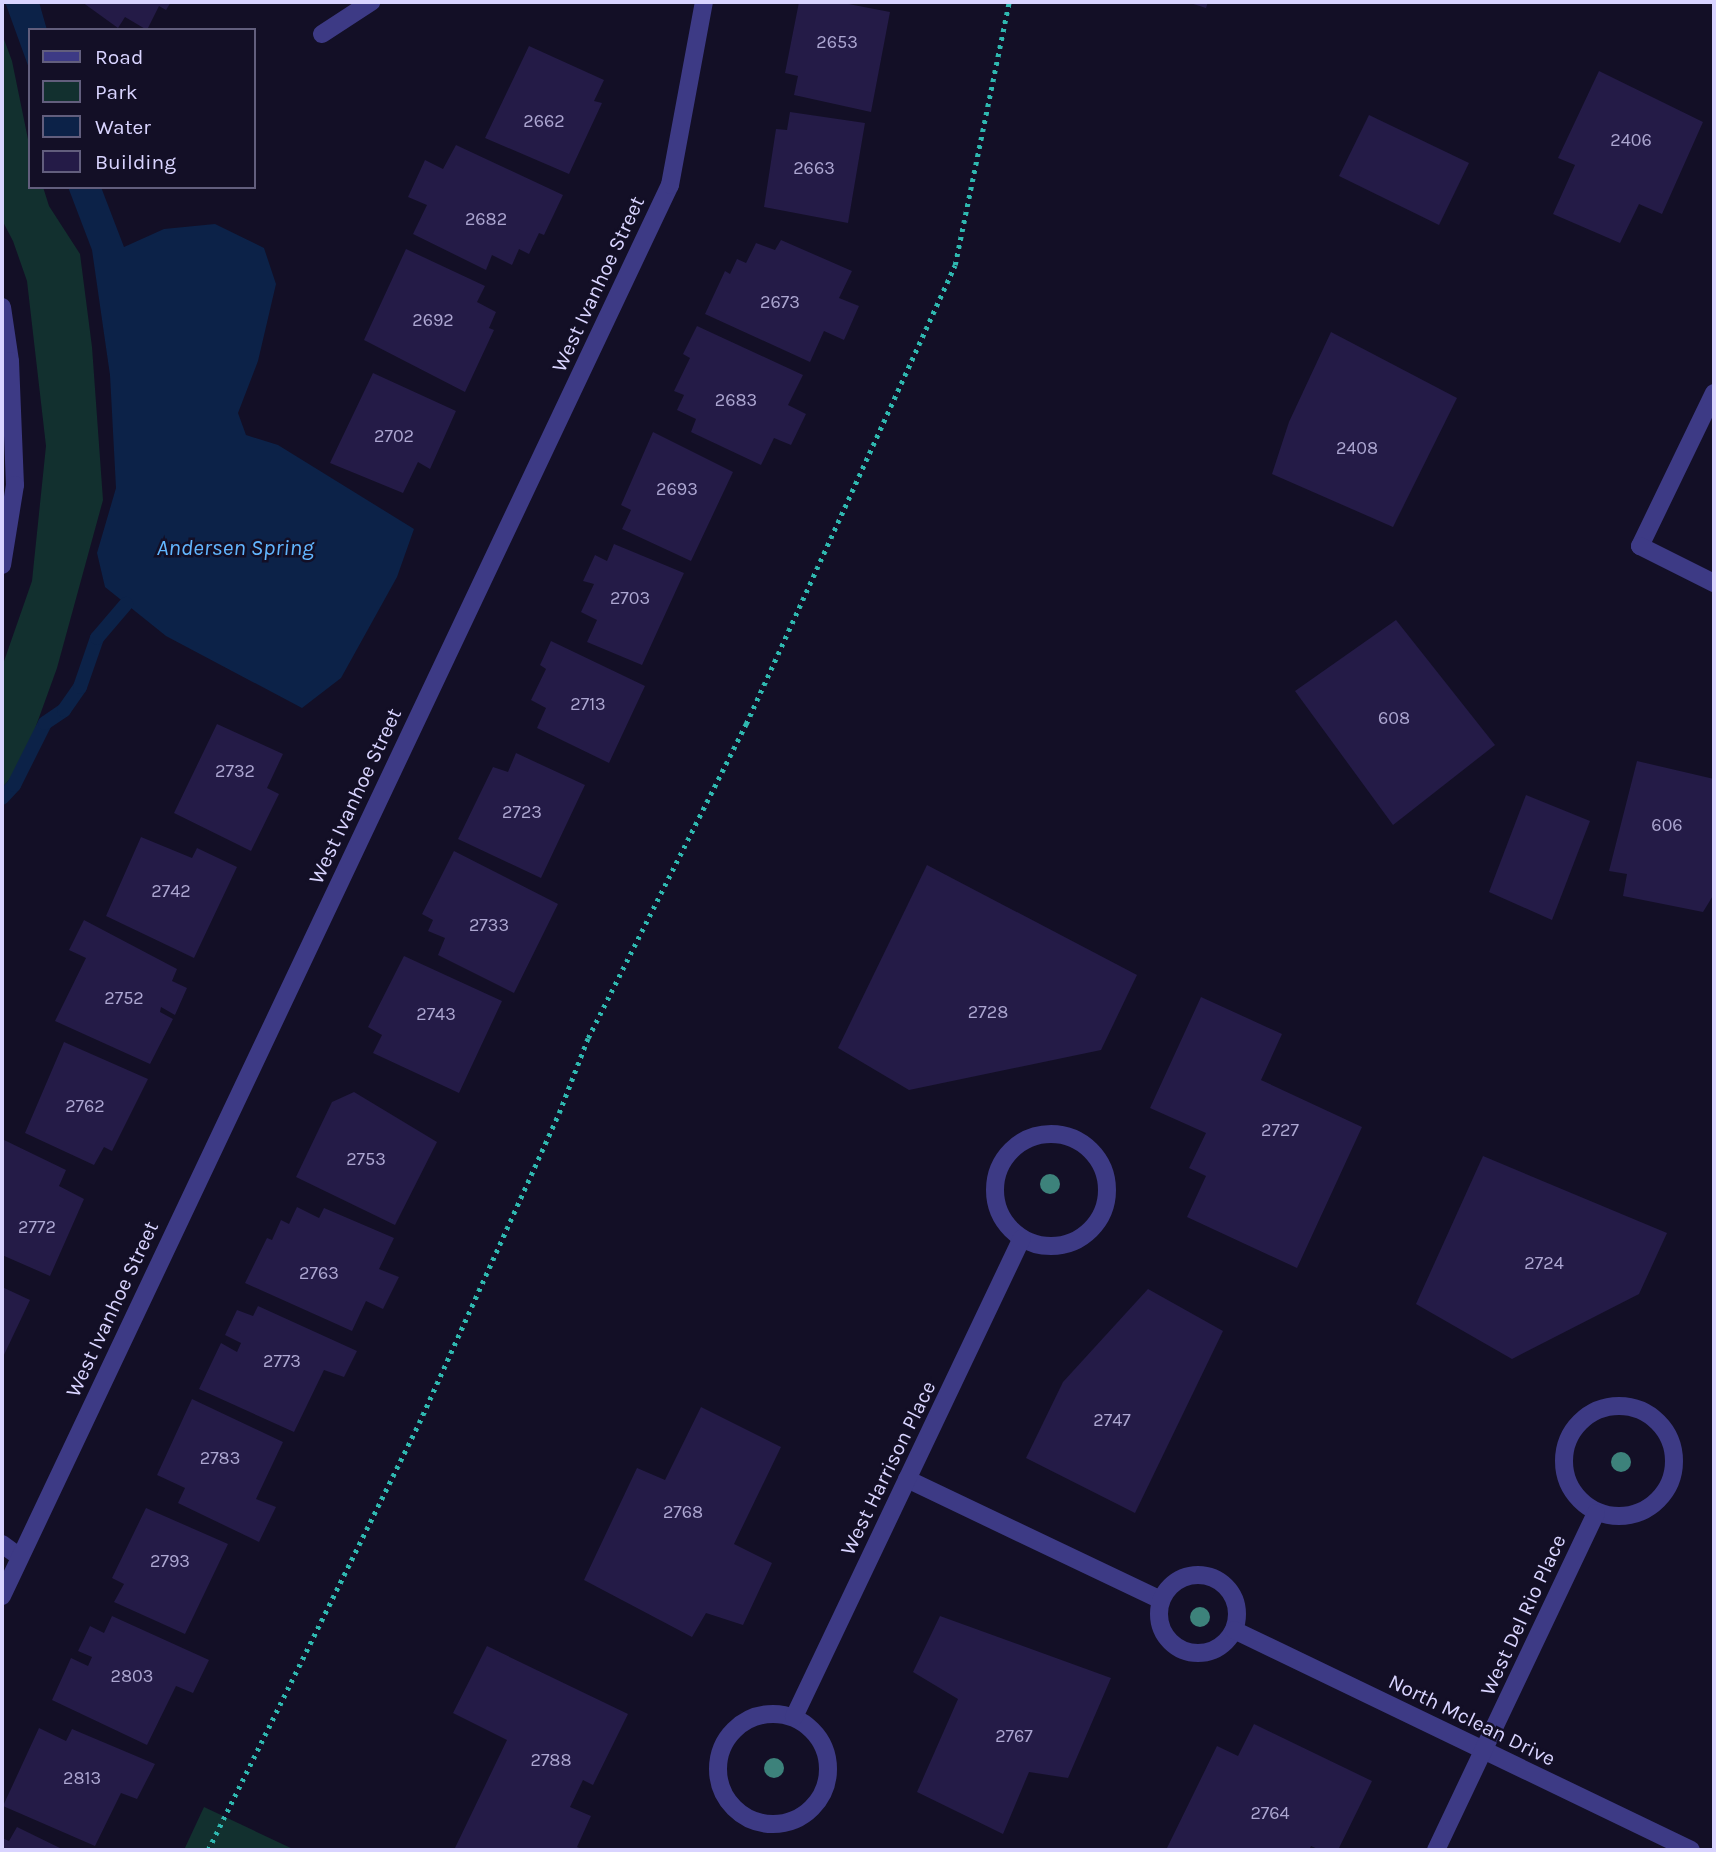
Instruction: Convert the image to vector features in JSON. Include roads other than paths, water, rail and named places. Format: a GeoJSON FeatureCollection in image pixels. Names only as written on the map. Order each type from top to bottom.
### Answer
{"type":"FeatureCollection","features":[{"type":"Feature","properties":{"kind":"street"},"geometry":{"type":"LineString","coordinates":[[322,34],[371,2]]}},
{"type":"Feature","properties":{"kind":"street","name":"West Ivanhoe Street"},"geometry":{"type":"LineString","coordinates":[[2,1596],[670,185],[704,2]]}},
{"type":"Feature","properties":{"kind":"street"},"geometry":{"type":"LineString","coordinates":[[2,307],[10,362],[15,485],[2,565]]}},
{"type":"Feature","properties":{"kind":"street"},"geometry":{"type":"LineString","coordinates":[[1714,393],[1640,546],[1714,583]]}},
{"type":"Feature","properties":{"kind":"street"},"geometry":{"type":"LineString","coordinates":[[1059,1134],[1077,1140],[1091,1151],[1101,1166],[1107,1183],[1106,1200],[1099,1217],[1088,1231],[1073,1241],[1056,1246],[1022,1238],[1007,1226],[998,1209],[995,1190],[998,1171],[1007,1154],[1022,1142],[1040,1135],[1059,1134]]}},
{"type":"Feature","properties":{"kind":"street","name":"West Harrison Place"},"geometry":{"type":"LineString","coordinates":[[794,1717],[1022,1238]]}},
{"type":"Feature","properties":{"kind":"street"},"geometry":{"type":"LineString","coordinates":[[1625,1405],[1642,1410],[1658,1420],[1670,1436],[1675,1455],[1674,1475],[1665,1492],[1644,1511],[1616,1517],[1597,1513],[1571,1490],[1564,1465],[1568,1439],[1577,1424],[1607,1406],[1625,1405]]}},
{"type":"Feature","properties":{"kind":"street"},"geometry":{"type":"LineString","coordinates":[[907,1479],[1161,1600]]}},
{"type":"Feature","properties":{"kind":"street","name":"West Del Rio Place"},"geometry":{"type":"LineString","coordinates":[[1436,1850],[1597,1513]]}},
{"type":"Feature","properties":{"kind":"street"},"geometry":{"type":"LineString","coordinates":[[2,1544],[20,1557]]}},
{"type":"Feature","properties":{"kind":"street"},"geometry":{"type":"LineString","coordinates":[[1201,1574],[1213,1578],[1232,1594],[1236,1605],[1234,1630],[1216,1649],[1189,1653],[1177,1647],[1161,1627],[1161,1600],[1177,1581],[1201,1574]]}},
{"type":"Feature","properties":{"kind":"street","name":"North Mclean Drive"},"geometry":{"type":"LineString","coordinates":[[1234,1630],[1691,1850]]}},
{"type":"Feature","properties":{"kind":"street"},"geometry":{"type":"LineString","coordinates":[[776,1713],[794,1717],[811,1727],[822,1742],[828,1760],[828,1779],[821,1798],[808,1812],[792,1821],[773,1825],[753,1821],[739,1813],[726,1800],[719,1784],[717,1766],[721,1749],[730,1734],[751,1718],[776,1713]]}},
{"type":"Feature","properties":{"kind":"water"},"geometry":{"type":"Polygon","coordinates":[[[5,2],[39,2],[46,28],[28,28],[28,65],[5,2]]]}},
{"type":"Feature","properties":{"kind":"water","name":"Andersen Spring"},"geometry":{"type":"Polygon","coordinates":[[[69,189],[102,189],[124,247],[164,229],[215,224],[264,248],[276,284],[258,361],[238,413],[246,435],[278,445],[414,529],[397,577],[341,678],[302,708],[166,636],[105,587],[97,553],[116,488],[110,375],[92,250],[69,189]]]}},
{"type":"Feature","properties":{"kind":"waterway"},"geometry":{"type":"LineString","coordinates":[[2,798],[14,785],[45,723],[64,710],[80,687],[97,638],[126,604]]}}]}
